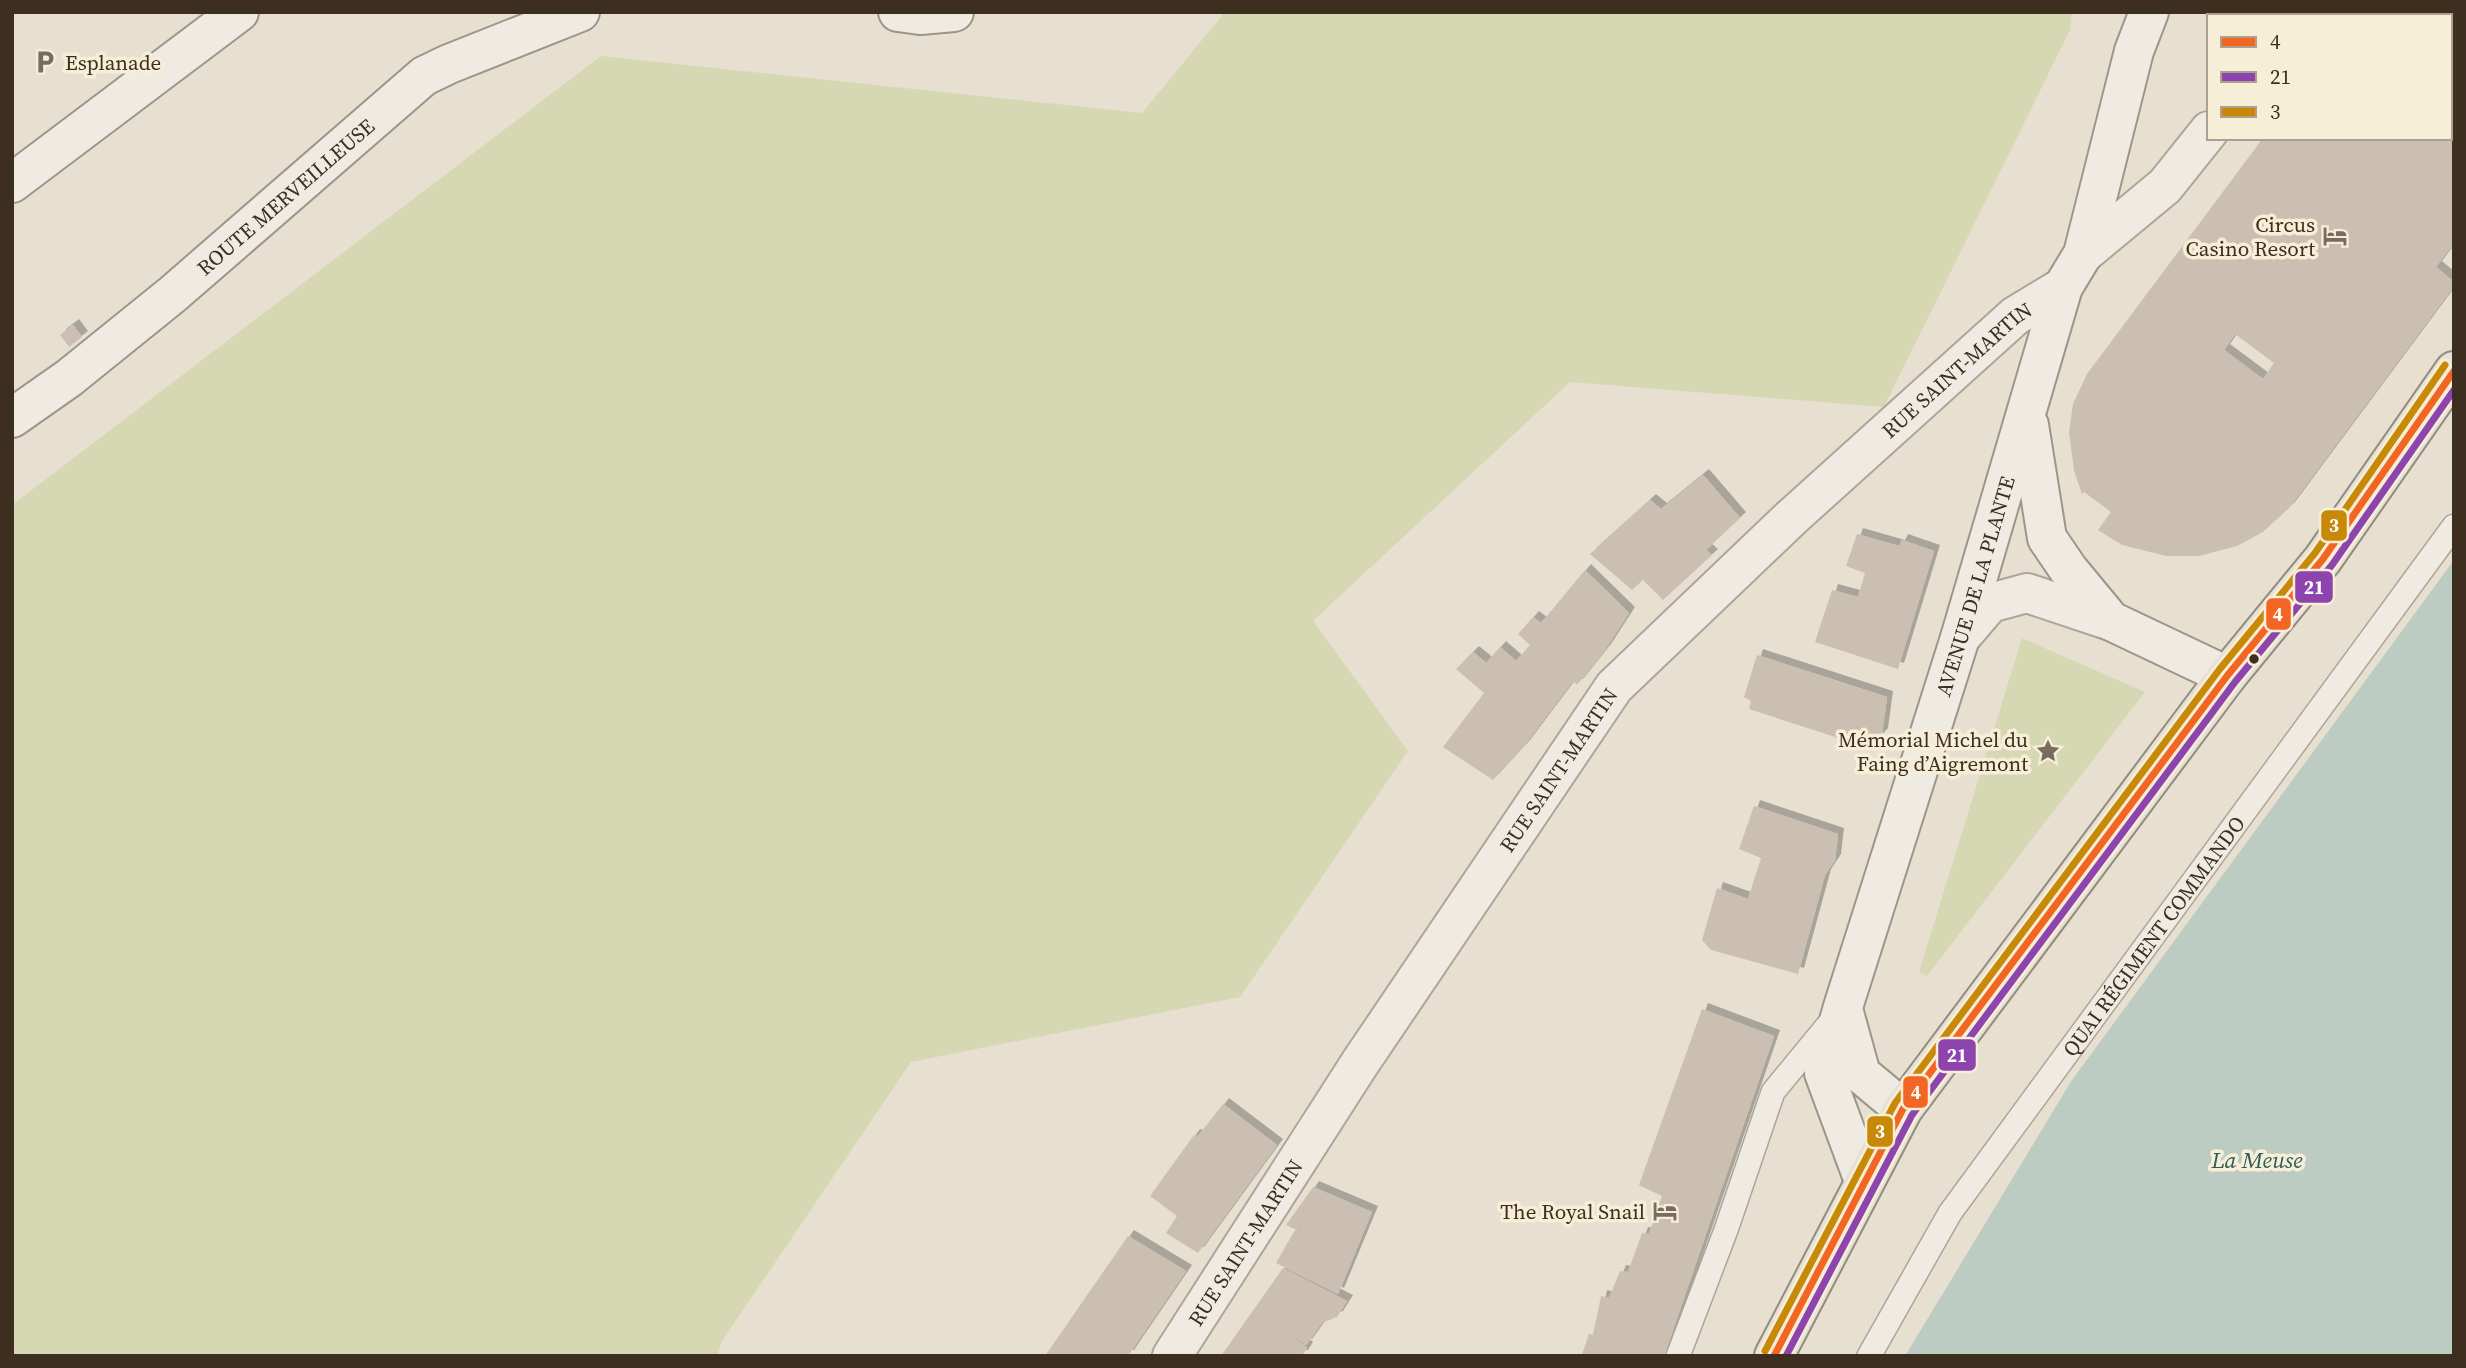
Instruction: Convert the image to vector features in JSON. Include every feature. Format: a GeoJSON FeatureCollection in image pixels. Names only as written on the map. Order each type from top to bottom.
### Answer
{"type":"FeatureCollection","features":[{"type":"Feature","properties":{"kind":"main road"},"geometry":{"type":"LineString","coordinates":[[12,183],[239,12]]}},
{"type":"Feature","properties":{"kind":"main road","name":"ROUTE MERVEILLEUSE"},"geometry":{"type":"LineString","coordinates":[[12,418],[85,366],[173,294],[424,76],[580,12]]}},
{"type":"Feature","properties":{"kind":"main road"},"geometry":{"type":"LineString","coordinates":[[898,12],[919,15],[954,12]]}},
{"type":"Feature","properties":{"kind":"main road"},"geometry":{"type":"LineString","coordinates":[[2083,254],[2134,51],[2149,12]]}},
{"type":"Feature","properties":{"kind":"main road","name":"AVENUE DE LA PLANTE"},"geometry":{"type":"LineString","coordinates":[[1864,1181],[1824,1073],[1960,638],[2063,288],[2083,254],[2165,186],[2207,134]]}},
{"type":"Feature","properties":{"kind":"main road","name":"RUE SAINT-MARTIN"},"geometry":{"type":"LineString","coordinates":[[1172,1356],[1360,1063],[1614,687],[1791,518],[2015,316],[2063,288]]}},
{"type":"Feature","properties":{"kind":"main road"},"geometry":{"type":"LineString","coordinates":[[1774,1356],[1903,1108],[2227,676],[2323,559],[2454,371]]}},
{"type":"Feature","properties":{"kind":"main road"},"geometry":{"type":"LineString","coordinates":[[2027,414],[2047,538],[2068,569],[2111,621]]}},
{"type":"Feature","properties":{"kind":"main road"},"geometry":{"type":"LineString","coordinates":[[1960,638],[1990,603],[2027,593],[2111,621],[2227,676]]}},
{"type":"Feature","properties":{"kind":"main road"},"geometry":{"type":"LineString","coordinates":[[1843,1007],[1861,1074],[1903,1108]]}},
{"type":"Feature","properties":{"kind":"lane","name":"QUAI RÉGIMENT COMMANDO"},"geometry":{"type":"LineString","coordinates":[[1869,1356],[1951,1213],[2454,526]]}},
{"type":"Feature","properties":{"kind":"lane"},"geometry":{"type":"LineString","coordinates":[[1678,1356],[1726,1230],[1773,1092],[1843,1007]]}},
{"type":"Feature","properties":{"kind":"green space"},"geometry":{"type":"Polygon","coordinates":[[[1225,12],[2072,12],[2070,30],[1884,407],[1570,382],[1313,621],[1408,751],[1240,997],[911,1062],[722,1341],[717,1356],[12,1356],[12,505],[601,56],[1142,113],[1225,12]]]}},
{"type":"Feature","properties":{"kind":"green space"},"geometry":{"type":"Polygon","coordinates":[[[2022,638],[2145,692],[1927,976],[1919,972],[2022,638]]]}},
{"type":"Feature","properties":{"kind":"water","name":"La Meuse"},"geometry":{"type":"Polygon","coordinates":[[[2454,560],[2454,1356],[1905,1356],[2072,1080],[2454,560]]]}},
{"type":"Feature","properties":{"kind":"building"},"geometry":{"type":"Polygon","coordinates":[[[2454,12],[2454,243],[2436,267],[2454,282],[2454,286],[2289,508],[2263,532],[2237,546],[2199,556],[2166,556],[2122,545],[2098,530],[2111,512],[2084,492],[2082,494],[2074,471],[2069,432],[2073,404],[2087,374],[2262,140],[2452,140],[2452,14],[2367,14],[2454,12]],[[2235,334],[2224,350],[2263,379],[2274,363],[2235,334]]]}},
{"type":"Feature","properties":{"kind":"building"},"geometry":{"type":"Polygon","coordinates":[[[73,325],[82,337],[69,347],[60,335],[73,325]]]}},
{"type":"Feature","properties":{"kind":"building"},"geometry":{"type":"Polygon","coordinates":[[[1703,475],[1740,518],[1706,550],[1712,555],[1663,600],[1643,580],[1632,590],[1590,554],[1650,500],[1661,509],[1703,475]]]}},
{"type":"Feature","properties":{"kind":"building"},"geometry":{"type":"Polygon","coordinates":[[[1857,534],[1899,546],[1902,540],[1934,551],[1898,669],[1815,642],[1832,590],[1858,597],[1865,573],[1846,566],[1857,534]]]}},
{"type":"Feature","properties":{"kind":"building"},"geometry":{"type":"Polygon","coordinates":[[[1585,570],[1629,613],[1605,650],[1577,685],[1573,681],[1524,746],[1493,780],[1443,747],[1484,693],[1456,669],[1473,652],[1495,670],[1487,662],[1500,647],[1516,661],[1530,645],[1518,634],[1533,617],[1541,623],[1585,570]]]}},
{"type":"Feature","properties":{"kind":"building"},"geometry":{"type":"Polygon","coordinates":[[[1757,655],[1887,697],[1882,734],[1869,748],[1749,709],[1751,701],[1744,697],[1757,655]]]}},
{"type":"Feature","properties":{"kind":"building"},"geometry":{"type":"Polygon","coordinates":[[[1754,806],[1838,834],[1835,860],[1825,875],[1798,974],[1711,950],[1702,940],[1717,888],[1748,899],[1761,858],[1739,849],[1754,806]]]}},
{"type":"Feature","properties":{"kind":"building"},"geometry":{"type":"Polygon","coordinates":[[[1702,1009],[1774,1036],[1664,1356],[1585,1356],[1582,1354],[1589,1334],[1593,1335],[1601,1296],[1609,1298],[1620,1271],[1628,1272],[1642,1233],[1649,1234],[1662,1196],[1639,1185],[1702,1009]]]}},
{"type":"Feature","properties":{"kind":"building"},"geometry":{"type":"Polygon","coordinates":[[[1223,1104],[1277,1145],[1198,1253],[1166,1233],[1177,1216],[1150,1196],[1194,1135],[1198,1136],[1223,1104]]]}},
{"type":"Feature","properties":{"kind":"building"},"geometry":{"type":"Polygon","coordinates":[[[1313,1187],[1372,1212],[1338,1294],[1276,1263],[1295,1230],[1316,1239],[1286,1225],[1313,1187]]]}},
{"type":"Feature","properties":{"kind":"building"},"geometry":{"type":"Polygon","coordinates":[[[1128,1236],[1186,1271],[1128,1356],[1045,1356],[1128,1236]]]}},
{"type":"Feature","properties":{"kind":"building"},"geometry":{"type":"Polygon","coordinates":[[[1283,1268],[1347,1301],[1337,1317],[1322,1323],[1306,1345],[1280,1326],[1307,1348],[1302,1356],[1221,1356],[1283,1268]]]}},
{"type":"Feature","properties":{"kind":"transit line","name":"3"},"geometry":{"type":"LineString","coordinates":[[1765,1351],[1895,1103],[2219,670],[2315,553],[2445,365]]}},
{"type":"Feature","properties":{"kind":"transit line","name":"4"},"geometry":{"type":"LineString","coordinates":[[1774,1356],[1903,1109],[2227,676],[2323,559],[2454,371]]}},
{"type":"Feature","properties":{"kind":"transit line","name":"21"},"geometry":{"type":"LineString","coordinates":[[1786,1356],[1912,1115],[2235,682],[2332,565],[2454,390]]}},
{"type":"Feature","properties":{"kind":"place","name":"Esplanade"},"geometry":{"type":"Point","coordinates":[45,62]}},
{"type":"Feature","properties":{"kind":"place","name":"Circus Casino Resort"},"geometry":{"type":"Point","coordinates":[2335,236]}},
{"type":"Feature","properties":{"kind":"place","name":"Mémorial Michel du Faing d’Aigremont"},"geometry":{"type":"Point","coordinates":[2048,751]}},
{"type":"Feature","properties":{"kind":"place","name":"The Royal Snail"},"geometry":{"type":"Point","coordinates":[1665,1211]}}]}
